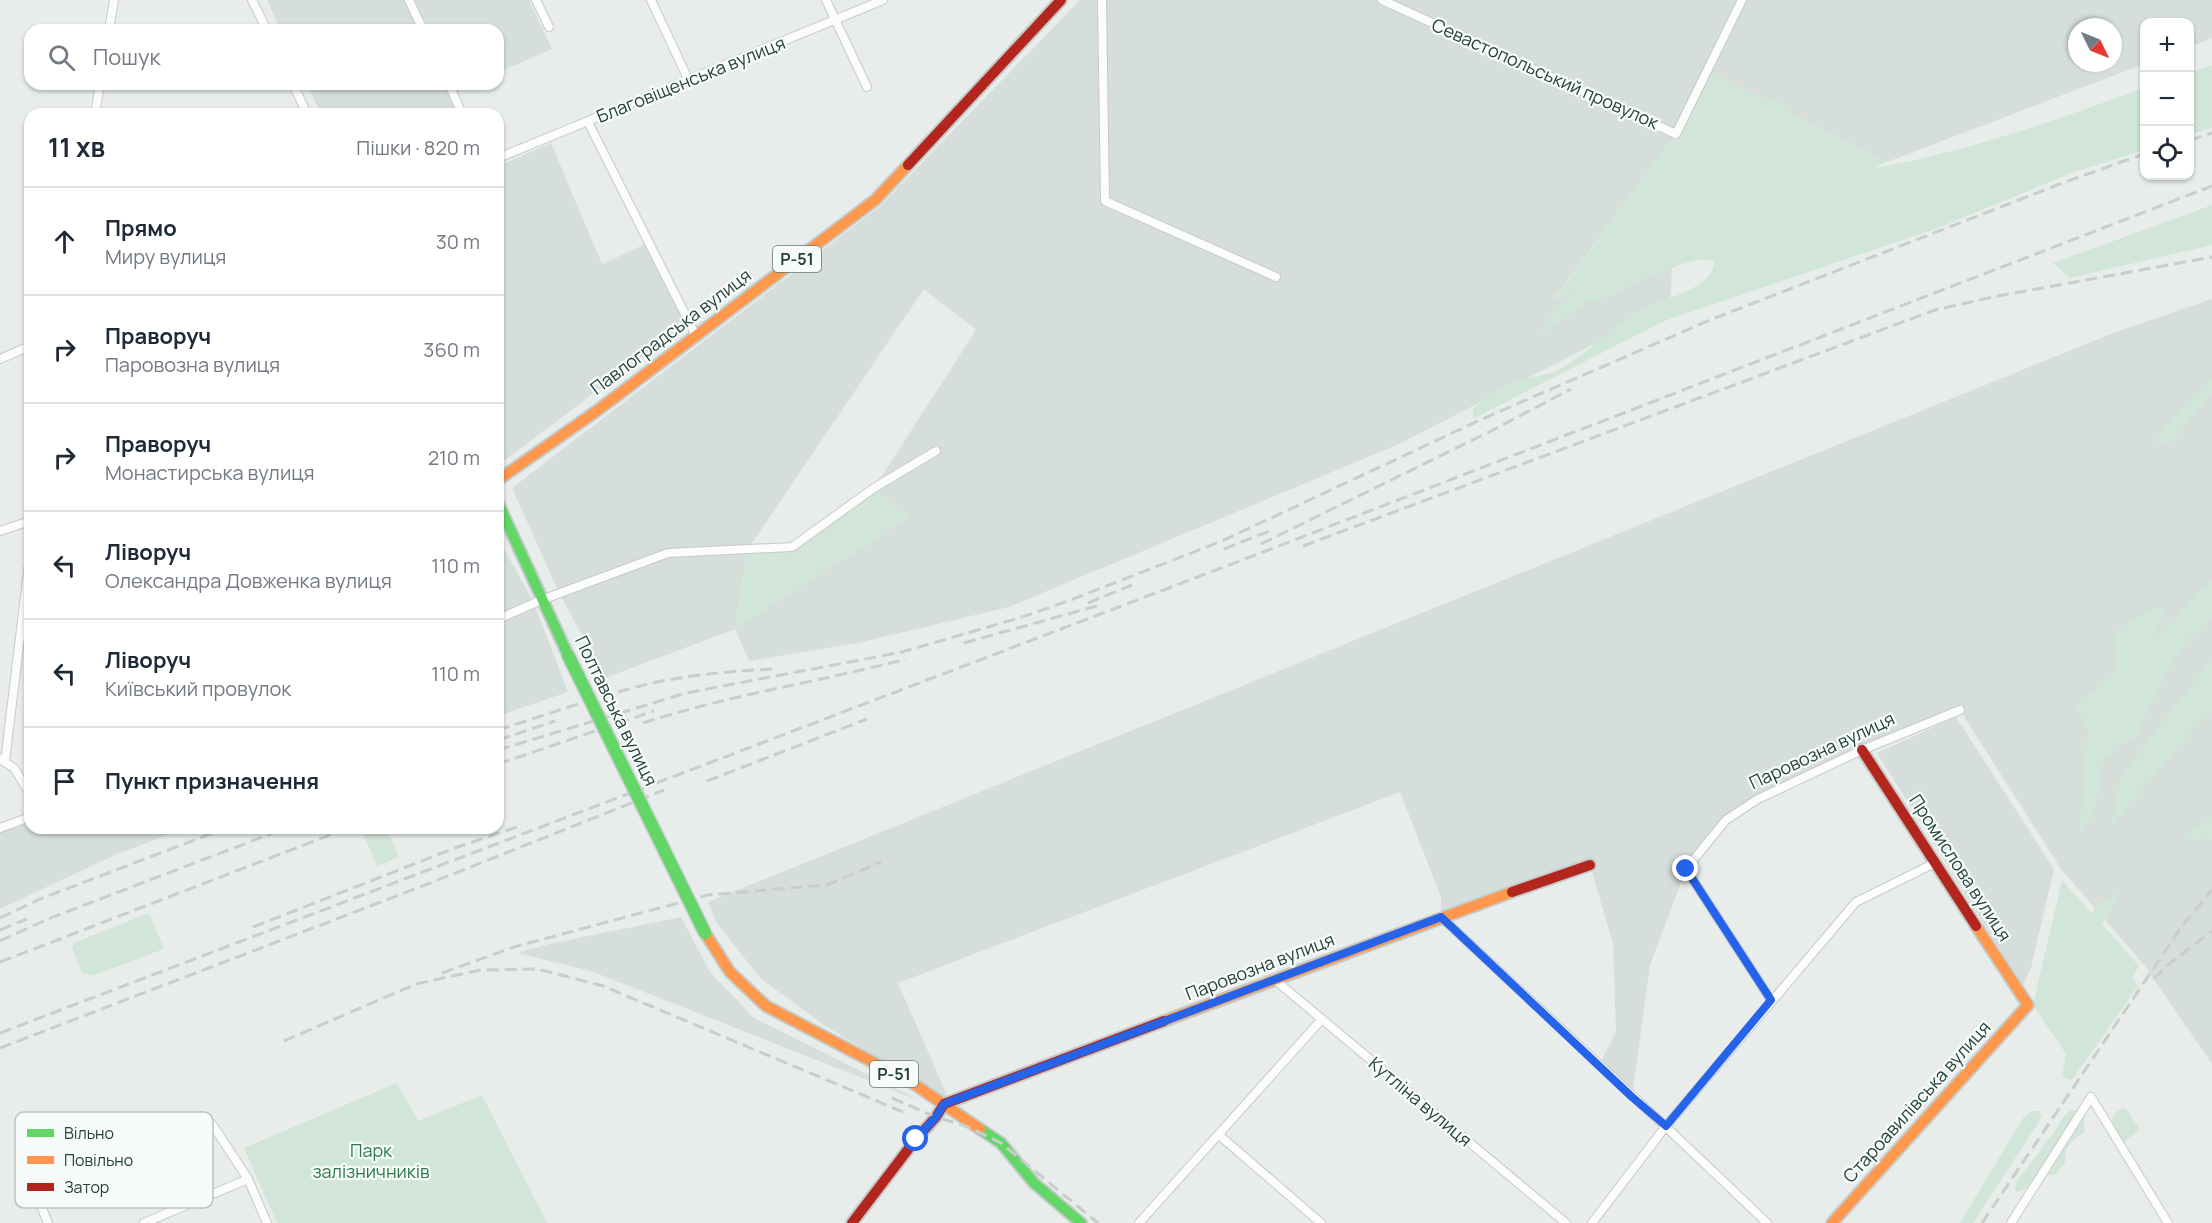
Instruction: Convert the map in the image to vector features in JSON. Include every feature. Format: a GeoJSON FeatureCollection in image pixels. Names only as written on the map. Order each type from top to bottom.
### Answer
{"type":"FeatureCollection","features":[{"type":"Feature","properties":{"kind":"main road","name":"Павлоградська вулиця"},"geometry":{"type":"LineString","coordinates":[[504,476],[598,410],[875,200],[1061,0]]}},
{"type":"Feature","properties":{"kind":"main road","name":"Полтавська вулиця"},"geometry":{"type":"LineString","coordinates":[[504,516],[568,654],[705,933],[730,972],[766,1006],[911,1082],[944,1104]]}},
{"type":"Feature","properties":{"kind":"main road","name":"Промислова вулиця"},"geometry":{"type":"LineString","coordinates":[[1862,750],[2028,1005]]}},
{"type":"Feature","properties":{"kind":"main road","name":"Паровозна вулиця"},"geometry":{"type":"LineString","coordinates":[[944,1104],[1441,917],[1590,865]]}},
{"type":"Feature","properties":{"kind":"main road","name":"Староавилівська вулиця"},"geometry":{"type":"LineString","coordinates":[[1832,1223],[2028,1005]]}},
{"type":"Feature","properties":{"kind":"main road"},"geometry":{"type":"LineString","coordinates":[[852,1223],[944,1104]]}},
{"type":"Feature","properties":{"kind":"main road","name":"Р-51"},"geometry":{"type":"LineString","coordinates":[[944,1104],[1001,1143],[1034,1183],[1081,1223]]}},
{"type":"Feature","properties":{"kind":"street"},"geometry":{"type":"LineString","coordinates":[[110,24],[114,0]]}},
{"type":"Feature","properties":{"kind":"street"},"geometry":{"type":"LineString","coordinates":[[252,0],[264,24]]}},
{"type":"Feature","properties":{"kind":"street"},"geometry":{"type":"LineString","coordinates":[[409,0],[420,24]]}},
{"type":"Feature","properties":{"kind":"street"},"geometry":{"type":"LineString","coordinates":[[536,0],[549,27]]}},
{"type":"Feature","properties":{"kind":"street"},"geometry":{"type":"LineString","coordinates":[[651,0],[689,81]]}},
{"type":"Feature","properties":{"kind":"street"},"geometry":{"type":"LineString","coordinates":[[826,0],[867,87]]}},
{"type":"Feature","properties":{"kind":"street","name":"Благовіщенська вулиця"},"geometry":{"type":"LineString","coordinates":[[504,156],[883,0]]}},
{"type":"Feature","properties":{"kind":"street"},"geometry":{"type":"LineString","coordinates":[[1102,0],[1105,201],[1276,277]]}},
{"type":"Feature","properties":{"kind":"street","name":"Севастопольський провулок"},"geometry":{"type":"LineString","coordinates":[[1382,0],[1676,134],[1743,0]]}},
{"type":"Feature","properties":{"kind":"street"},"geometry":{"type":"LineString","coordinates":[[96,108],[99,90]]}},
{"type":"Feature","properties":{"kind":"street"},"geometry":{"type":"LineString","coordinates":[[295,90],[304,108]]}},
{"type":"Feature","properties":{"kind":"street"},"geometry":{"type":"LineString","coordinates":[[452,90],[459,108]]}},
{"type":"Feature","properties":{"kind":"street"},"geometry":{"type":"LineString","coordinates":[[588,122],[696,336]]}},
{"type":"Feature","properties":{"kind":"street"},"geometry":{"type":"LineString","coordinates":[[0,359],[24,349]]}},
{"type":"Feature","properties":{"kind":"street"},"geometry":{"type":"LineString","coordinates":[[504,615],[543,598],[668,554],[792,547],[874,488],[936,451]]}},
{"type":"Feature","properties":{"kind":"street"},"geometry":{"type":"LineString","coordinates":[[0,531],[24,523]]}},
{"type":"Feature","properties":{"kind":"street"},"geometry":{"type":"LineString","coordinates":[[24,601],[3,760],[18,772],[24,783]]}},
{"type":"Feature","properties":{"kind":"street","name":"Паровозна вулиця"},"geometry":{"type":"LineString","coordinates":[[1771,1000],[1686,869],[1726,820],[1758,798],[1862,750],[1960,710]]}},
{"type":"Feature","properties":{"kind":"street"},"geometry":{"type":"LineString","coordinates":[[0,828],[24,819]]}},
{"type":"Feature","properties":{"kind":"street"},"geometry":{"type":"LineString","coordinates":[[1592,1223],[1666,1126],[1856,902],[1935,863]]}},
{"type":"Feature","properties":{"kind":"street"},"geometry":{"type":"LineString","coordinates":[[1441,917],[1767,1223]]}},
{"type":"Feature","properties":{"kind":"street","name":"Кутліна вулиця"},"geometry":{"type":"LineString","coordinates":[[1275,980],[1566,1223]]}},
{"type":"Feature","properties":{"kind":"street"},"geometry":{"type":"LineString","coordinates":[[1139,1223],[1321,1020]]}},
{"type":"Feature","properties":{"kind":"street"},"geometry":{"type":"LineString","coordinates":[[2011,1223],[2091,1097],[2168,1223]]}},
{"type":"Feature","properties":{"kind":"street"},"geometry":{"type":"LineString","coordinates":[[213,1125],[249,1179],[267,1223]]}},
{"type":"Feature","properties":{"kind":"street"},"geometry":{"type":"LineString","coordinates":[[1219,1135],[1321,1223]]}},
{"type":"Feature","properties":{"kind":"street"},"geometry":{"type":"LineString","coordinates":[[213,1194],[249,1179]]}},
{"type":"Feature","properties":{"kind":"street"},"geometry":{"type":"LineString","coordinates":[[42,1208],[48,1223]]}},
{"type":"Feature","properties":{"kind":"street"},"geometry":{"type":"LineString","coordinates":[[144,1223],[180,1208]]}},
{"type":"Feature","properties":{"kind":"shaded area"},"geometry":{"type":"Polygon","coordinates":[[[267,0],[529,0],[552,49],[504,70],[504,24],[278,24],[267,0]]]}},
{"type":"Feature","properties":{"kind":"shaded area"},"geometry":{"type":"Polygon","coordinates":[[[1080,0],[2212,0],[2212,38],[2194,45],[2194,18],[2140,18],[2140,66],[1887,162],[1707,70],[1676,134],[1554,299],[1673,251],[1670,305],[1399,444],[1009,607],[858,643],[749,661],[735,629],[605,678],[559,593],[512,488],[879,207],[1080,0]],[[924,289],[748,549],[735,628],[908,518],[874,488],[976,330],[924,289]]]}},
{"type":"Feature","properties":{"kind":"shaded area"},"geometry":{"type":"Polygon","coordinates":[[[310,90],[458,90],[449,94],[454,108],[318,108],[310,90]]]}},
{"type":"Feature","properties":{"kind":"shaded area"},"geometry":{"type":"Polygon","coordinates":[[[551,143],[602,264],[652,241],[691,320],[504,460],[504,163],[551,143]]]}},
{"type":"Feature","properties":{"kind":"shaded area"},"geometry":{"type":"Polygon","coordinates":[[[2212,299],[2212,1064],[2144,965],[2061,869],[1960,710],[1758,798],[1726,820],[1686,869],[1650,965],[1632,1097],[1599,1065],[1616,1032],[1613,944],[1590,865],[1441,917],[1441,897],[1400,792],[898,983],[950,1102],[824,1025],[761,979],[716,922],[708,902],[2116,332],[2212,299]]]}},
{"type":"Feature","properties":{"kind":"shaded area"},"geometry":{"type":"Polygon","coordinates":[[[504,549],[534,603],[568,692],[504,714],[504,549]]]}},
{"type":"Feature","properties":{"kind":"shaded area"},"geometry":{"type":"Polygon","coordinates":[[[1956,717],[2054,869],[2031,968],[2023,986],[1877,753],[1956,717]]]}},
{"type":"Feature","properties":{"kind":"shaded area"},"geometry":{"type":"Polygon","coordinates":[[[24,819],[24,834],[171,834],[117,854],[0,909],[0,828],[24,819]]]}},
{"type":"Feature","properties":{"kind":"shaded area"},"geometry":{"type":"Polygon","coordinates":[[[681,917],[710,972],[754,1018],[923,1102],[591,971],[517,953],[549,944],[681,917]]]}},
{"type":"Feature","properties":{"kind":"green space"},"geometry":{"type":"Polygon","coordinates":[[[2212,65],[2212,128],[2194,134],[2194,72],[2212,65]]]}},
{"type":"Feature","properties":{"kind":"green space"},"geometry":{"type":"Polygon","coordinates":[[[1707,70],[1762,98],[1774,99],[1789,112],[1802,116],[1805,120],[1887,162],[1874,168],[1977,144],[2140,89],[2140,151],[2074,172],[1938,228],[1664,321],[1473,419],[1473,409],[1484,399],[1517,381],[1560,369],[1631,316],[1697,285],[1712,270],[1714,261],[1702,259],[1650,275],[1609,297],[1588,301],[1548,330],[1536,335],[1555,311],[1577,291],[1554,300],[1676,134],[1707,70]]]}},
{"type":"Feature","properties":{"kind":"green space"},"geometry":{"type":"Polygon","coordinates":[[[2212,205],[2212,245],[2070,278],[2053,263],[2212,205]]]}},
{"type":"Feature","properties":{"kind":"green space"},"geometry":{"type":"Polygon","coordinates":[[[2212,377],[2212,393],[2171,442],[2153,444],[2167,424],[2212,377]]]}},
{"type":"Feature","properties":{"kind":"green space"},"geometry":{"type":"Polygon","coordinates":[[[874,488],[908,518],[735,628],[748,549],[792,547],[874,488]]]}},
{"type":"Feature","properties":{"kind":"green space"},"geometry":{"type":"Polygon","coordinates":[[[2212,581],[2212,618],[2189,638],[2167,670],[2136,737],[2121,745],[2105,759],[2093,815],[2079,836],[2088,730],[2076,704],[2112,675],[2117,664],[2114,639],[2116,631],[2152,609],[2164,608],[2164,615],[2154,632],[2156,638],[2167,630],[2171,616],[2172,620],[2202,588],[2212,581]]]}},
{"type":"Feature","properties":{"kind":"green space"},"geometry":{"type":"Polygon","coordinates":[[[2212,662],[2212,713],[2199,723],[2111,826],[2121,776],[2208,664],[2212,662]]]}},
{"type":"Feature","properties":{"kind":"green space"},"geometry":{"type":"Polygon","coordinates":[[[2212,817],[2212,841],[2206,838],[2187,841],[2183,836],[2212,817]]]}},
{"type":"Feature","properties":{"kind":"green space"},"geometry":{"type":"Polygon","coordinates":[[[363,834],[389,834],[399,857],[377,866],[363,834]]]}},
{"type":"Feature","properties":{"kind":"green space"},"geometry":{"type":"Polygon","coordinates":[[[2062,880],[2092,914],[2098,903],[2122,892],[2102,924],[2139,966],[2132,978],[2138,986],[2072,1080],[2062,1077],[2066,1054],[2033,1005],[2062,880]]]}},
{"type":"Feature","properties":{"kind":"green space"},"geometry":{"type":"Polygon","coordinates":[[[149,913],[164,949],[92,976],[82,973],[72,948],[76,942],[149,913]]]}},
{"type":"Feature","properties":{"kind":"green space","name":"Парк залізничників"},"geometry":{"type":"Polygon","coordinates":[[[397,1083],[418,1121],[482,1095],[547,1223],[277,1223],[244,1148],[397,1083]]]}},
{"type":"Feature","properties":{"kind":"green space"},"geometry":{"type":"Polygon","coordinates":[[[2125,1108],[2140,1129],[2123,1143],[2111,1124],[2116,1113],[2125,1108]]]}},
{"type":"Feature","properties":{"kind":"green space"},"geometry":{"type":"Polygon","coordinates":[[[2071,1110],[2077,1110],[2084,1118],[2085,1132],[2070,1144],[2066,1152],[2065,1163],[2055,1175],[2041,1177],[2023,1190],[2018,1192],[2015,1190],[2017,1180],[2071,1110]]]}},
{"type":"Feature","properties":{"kind":"green space"},"geometry":{"type":"Polygon","coordinates":[[[2033,1111],[2039,1111],[2042,1117],[1973,1223],[1960,1223],[2023,1118],[2033,1111]]]}},
{"type":"Feature","properties":{"kind":"railway"},"geometry":{"type":"LineString","coordinates":[[2194,139],[2212,133]]}},
{"type":"Feature","properties":{"kind":"railway"},"geometry":{"type":"LineString","coordinates":[[504,748],[686,693],[902,652],[1019,618],[1068,601],[1222,541],[1480,420],[1710,320],[2065,182],[2140,155]]}},
{"type":"Feature","properties":{"kind":"railway"},"geometry":{"type":"LineString","coordinates":[[0,1033],[1258,554],[2212,186]]}},
{"type":"Feature","properties":{"kind":"railway"},"geometry":{"type":"LineString","coordinates":[[1303,546],[1935,310],[1993,297],[2212,257]]}},
{"type":"Feature","properties":{"kind":"railway"},"geometry":{"type":"LineString","coordinates":[[1261,544],[1571,389]]}},
{"type":"Feature","properties":{"kind":"railway"},"geometry":{"type":"LineString","coordinates":[[1224,549],[1272,530]]}},
{"type":"Feature","properties":{"kind":"railway"},"geometry":{"type":"LineString","coordinates":[[1088,603],[1132,585]]}},
{"type":"Feature","properties":{"kind":"railway"},"geometry":{"type":"LineString","coordinates":[[964,643],[1100,605]]}},
{"type":"Feature","properties":{"kind":"railway"},"geometry":{"type":"LineString","coordinates":[[643,723],[708,704],[906,659]]}},
{"type":"Feature","properties":{"kind":"railway"},"geometry":{"type":"LineString","coordinates":[[504,728],[600,697],[662,681],[689,676],[772,669]]}},
{"type":"Feature","properties":{"kind":"railway"},"geometry":{"type":"LineString","coordinates":[[504,762],[654,711]]}},
{"type":"Feature","properties":{"kind":"railway"},"geometry":{"type":"LineString","coordinates":[[707,781],[867,719]]}},
{"type":"Feature","properties":{"kind":"railway"},"geometry":{"type":"LineString","coordinates":[[504,738],[555,721]]}},
{"type":"Feature","properties":{"kind":"railway"},"geometry":{"type":"LineString","coordinates":[[0,1048],[433,882],[664,790]]}},
{"type":"Feature","properties":{"kind":"railway"},"geometry":{"type":"LineString","coordinates":[[504,831],[517,827]]}},
{"type":"Feature","properties":{"kind":"railway"},"geometry":{"type":"LineString","coordinates":[[0,918],[40,899],[210,834]]}},
{"type":"Feature","properties":{"kind":"railway"},"geometry":{"type":"LineString","coordinates":[[0,941],[48,919],[270,834]]}},
{"type":"Feature","properties":{"kind":"railway"},"geometry":{"type":"LineString","coordinates":[[0,962],[332,834]]}},
{"type":"Feature","properties":{"kind":"railway"},"geometry":{"type":"LineString","coordinates":[[253,927],[496,834]]}},
{"type":"Feature","properties":{"kind":"railway"},"geometry":{"type":"LineString","coordinates":[[442,973],[514,947],[708,895],[827,885],[881,862]]}},
{"type":"Feature","properties":{"kind":"railway"},"geometry":{"type":"LineString","coordinates":[[1982,1223],[2182,926],[2212,890]]}},
{"type":"Feature","properties":{"kind":"railway"},"geometry":{"type":"LineString","coordinates":[[0,930],[27,919]]}},
{"type":"Feature","properties":{"kind":"railway"},"geometry":{"type":"LineString","coordinates":[[2154,979],[2165,967],[2212,931]]}},
{"type":"Feature","properties":{"kind":"railway"},"geometry":{"type":"LineString","coordinates":[[284,1041],[416,984],[480,970],[538,969],[603,986],[903,1112]]}},
{"type":"Feature","properties":{"kind":"railway"},"geometry":{"type":"LineString","coordinates":[[892,1098],[936,1117],[966,1126],[1001,1143],[1098,1223]]}},
{"type":"Feature","properties":{"kind":"traffic: fast"},"geometry":{"type":"LineString","coordinates":[[504,516],[568,655]]}},
{"type":"Feature","properties":{"kind":"traffic: fast"},"geometry":{"type":"LineString","coordinates":[[568,655],[705,933]]}},
{"type":"Feature","properties":{"kind":"traffic: fast"},"geometry":{"type":"LineString","coordinates":[[980,1129],[1001,1143],[1034,1183],[1081,1223]]}},
{"type":"Feature","properties":{"kind":"traffic: slow"},"geometry":{"type":"LineString","coordinates":[[504,476],[598,410],[875,200],[908,165]]}},
{"type":"Feature","properties":{"kind":"traffic: slow"},"geometry":{"type":"LineString","coordinates":[[1164,1021],[1512,892]]}},
{"type":"Feature","properties":{"kind":"traffic: slow"},"geometry":{"type":"LineString","coordinates":[[1832,1223],[2028,1005],[1976,926]]}},
{"type":"Feature","properties":{"kind":"traffic: slow"},"geometry":{"type":"LineString","coordinates":[[705,933],[730,972],[766,1006],[911,1082],[980,1129]]}},
{"type":"Feature","properties":{"kind":"traffic: jam"},"geometry":{"type":"LineString","coordinates":[[908,165],[1061,0]]}},
{"type":"Feature","properties":{"kind":"traffic: jam"},"geometry":{"type":"LineString","coordinates":[[1862,750],[1976,926]]}},
{"type":"Feature","properties":{"kind":"traffic: jam"},"geometry":{"type":"LineString","coordinates":[[1512,892],[1590,865]]}},
{"type":"Feature","properties":{"kind":"traffic: jam"},"geometry":{"type":"LineString","coordinates":[[852,1223],[944,1104],[1164,1021]]}},
{"type":"Feature","properties":{"kind":"route"},"geometry":{"type":"LineString","coordinates":[[916,1139],[936,1117],[944,1104],[1441,917],[1632,1097],[1666,1126],[1771,1000],[1686,869]]}}]}
